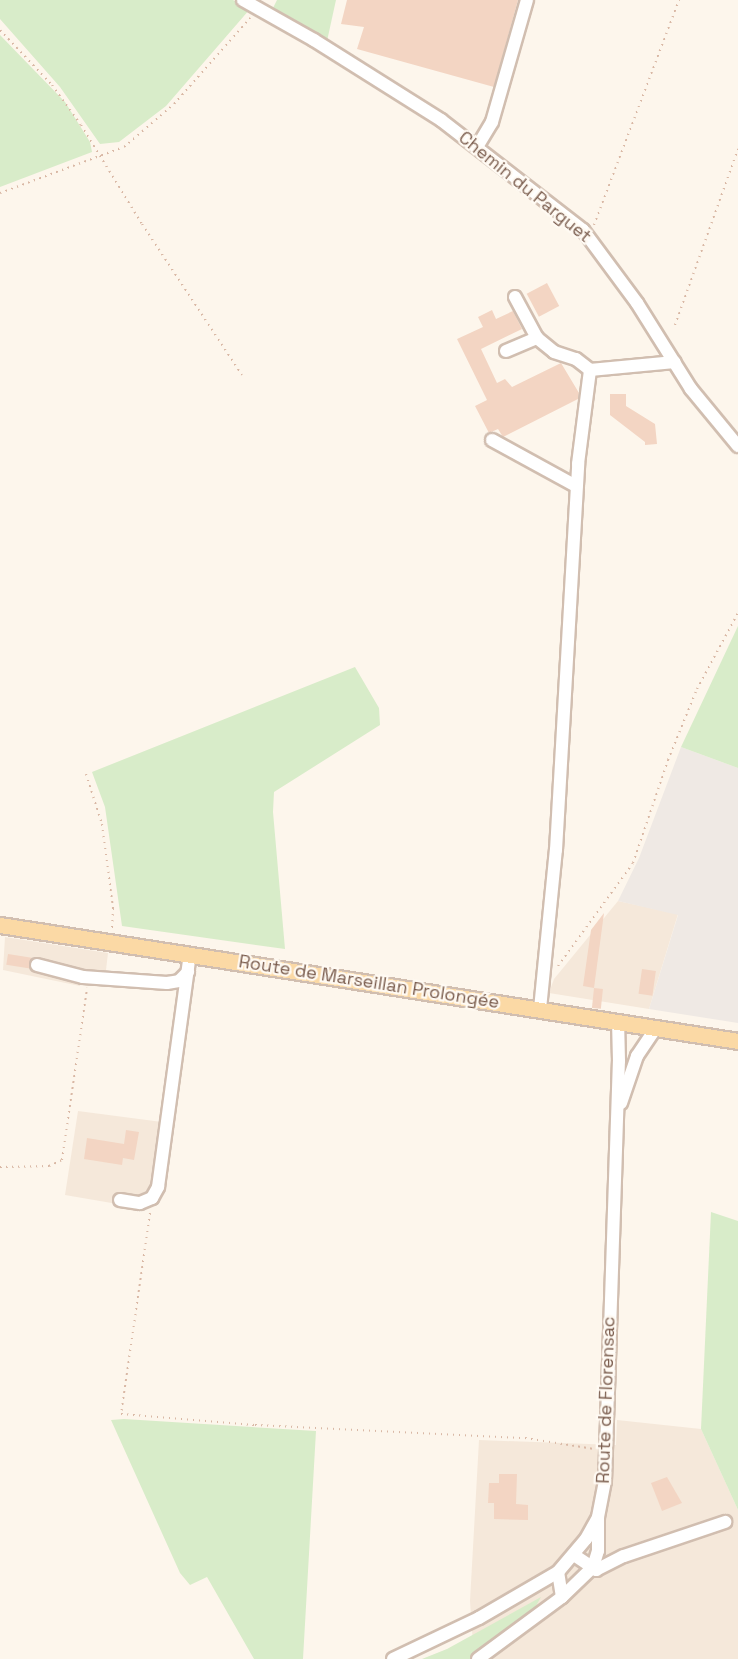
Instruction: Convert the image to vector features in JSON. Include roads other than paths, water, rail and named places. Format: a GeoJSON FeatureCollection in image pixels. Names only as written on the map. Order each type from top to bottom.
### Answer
{"type":"FeatureCollection","features":[{"type":"Feature","properties":{"kind":"main road","name":"Route de Marseillan Prolongée"},"geometry":{"type":"LineString","coordinates":[[0,925],[738,1041]]}},
{"type":"Feature","properties":{"kind":"street","name":"Chemin du Parguet"},"geometry":{"type":"LineString","coordinates":[[243,0],[404,95],[477,147],[589,237],[691,388],[738,446]]}},
{"type":"Feature","properties":{"kind":"street"},"geometry":{"type":"LineString","coordinates":[[477,147],[492,122],[527,0]]}},
{"type":"Feature","properties":{"kind":"street"},"geometry":{"type":"LineString","coordinates":[[515,297],[537,338],[554,352],[576,359],[590,370],[675,362]]}},
{"type":"Feature","properties":{"kind":"street"},"geometry":{"type":"LineString","coordinates":[[506,351],[537,338]]}},
{"type":"Feature","properties":{"kind":"street"},"geometry":{"type":"LineString","coordinates":[[540,1009],[556,850],[576,486],[590,370]]}},
{"type":"Feature","properties":{"kind":"street"},"geometry":{"type":"LineString","coordinates":[[492,440],[576,486]]}},
{"type":"Feature","properties":{"kind":"street"},"geometry":{"type":"LineString","coordinates":[[120,1200],[140,1203],[152,1198],[158,1187],[190,954]]}},
{"type":"Feature","properties":{"kind":"street"},"geometry":{"type":"LineString","coordinates":[[36,965],[95,977],[167,983],[179,981],[188,972]]}},
{"type":"Feature","properties":{"kind":"street","name":"Route de Florensac"},"geometry":{"type":"LineString","coordinates":[[393,1659],[479,1617],[558,1572],[586,1539],[598,1517],[605,1480],[619,1061],[618,1021]]}},
{"type":"Feature","properties":{"kind":"street","name":"Route de Florensac"},"geometry":{"type":"LineString","coordinates":[[615,1137],[620,1109],[637,1056],[655,1029]]}},
{"type":"Feature","properties":{"kind":"street"},"geometry":{"type":"LineString","coordinates":[[478,1659],[562,1597],[593,1568],[598,1551],[598,1517]]}},
{"type":"Feature","properties":{"kind":"street"},"geometry":{"type":"LineString","coordinates":[[574,1555],[596,1569],[624,1556],[725,1522]]}},
{"type":"Feature","properties":{"kind":"street"},"geometry":{"type":"LineString","coordinates":[[558,1572],[562,1597]]}}]}
